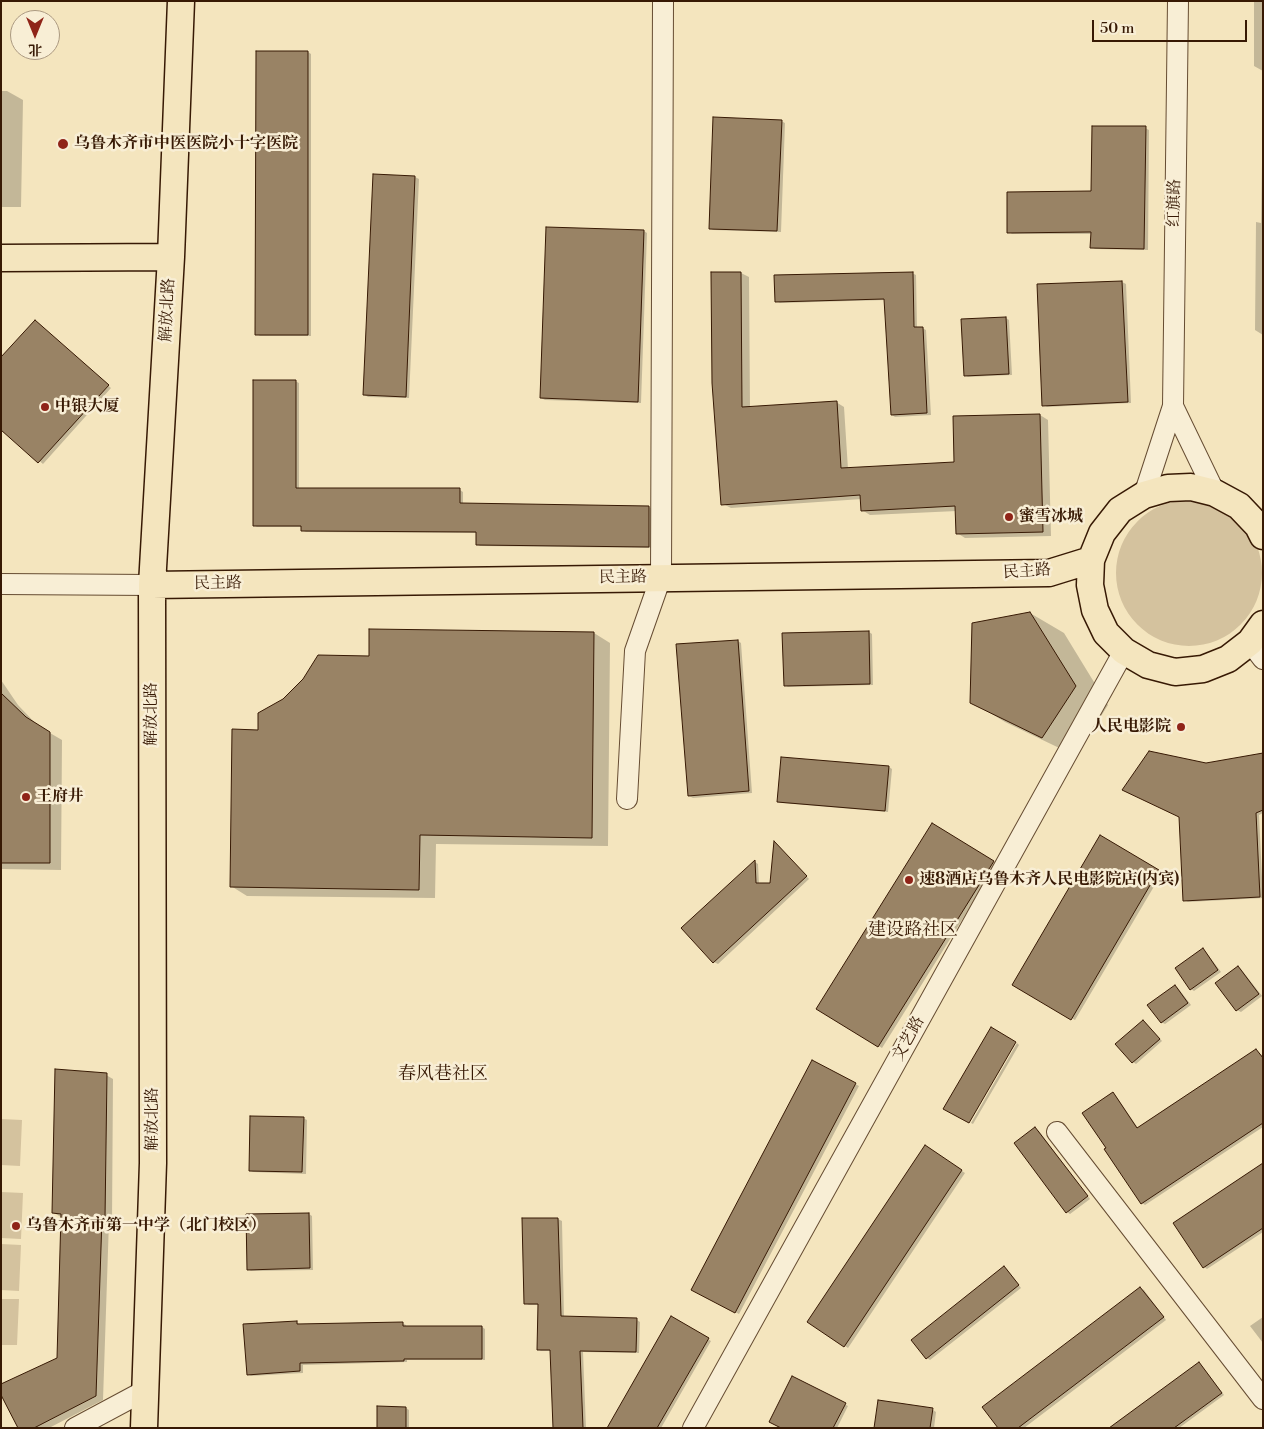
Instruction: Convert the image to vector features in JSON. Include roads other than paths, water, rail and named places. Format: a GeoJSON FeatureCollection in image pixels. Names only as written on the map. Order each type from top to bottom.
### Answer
{"type":"FeatureCollection","features":[{"type":"Feature","properties":{"kind":"main road","name":"解放北路"},"geometry":{"type":"LineString","coordinates":[[144,1428],[153,1163],[152,586],[171,258],[181,1]]}},
{"type":"Feature","properties":{"kind":"main road"},"geometry":{"type":"LineString","coordinates":[[1,258],[171,258]]}},
{"type":"Feature","properties":{"kind":"main road"},"geometry":{"type":"LineString","coordinates":[[1259,642],[1228,659],[1203,669],[1175,672],[1148,665],[1124,651],[1106,633],[1095,610],[1090,585],[1091,560],[1102,533],[1120,510],[1144,495],[1168,488],[1191,487],[1215,493],[1239,506],[1258,526],[1263,536]]}},
{"type":"Feature","properties":{"kind":"main road","name":"民主路"},"geometry":{"type":"LineString","coordinates":[[152,586],[1049,573],[1091,560]]}},
{"type":"Feature","properties":{"kind":"street"},"geometry":{"type":"LineString","coordinates":[[627,799],[635,651],[661,578],[663,1]]}},
{"type":"Feature","properties":{"kind":"street","name":"红旗路"},"geometry":{"type":"LineString","coordinates":[[1172,406],[1178,1]]}},
{"type":"Feature","properties":{"kind":"street"},"geometry":{"type":"LineString","coordinates":[[1172,406],[1215,493]]}},
{"type":"Feature","properties":{"kind":"street"},"geometry":{"type":"LineString","coordinates":[[1144,495],[1172,406]]}},
{"type":"Feature","properties":{"kind":"street"},"geometry":{"type":"LineString","coordinates":[[1,584],[152,586]]}},
{"type":"Feature","properties":{"kind":"street","name":"文艺路"},"geometry":{"type":"LineString","coordinates":[[693,1428],[1124,651]]}},
{"type":"Feature","properties":{"kind":"street"},"geometry":{"type":"LineString","coordinates":[[1057,1132],[1263,1399]]}},
{"type":"Feature","properties":{"kind":"street"},"geometry":{"type":"LineString","coordinates":[[75,1428],[146,1390]]}},
{"type":"Feature","properties":{"kind":"place","name":"乌鲁木齐市中医医院小十字医院"},"geometry":{"type":"Point","coordinates":[63,144]}},
{"type":"Feature","properties":{"kind":"place","name":"中银大厦"},"geometry":{"type":"Point","coordinates":[45,407]}},
{"type":"Feature","properties":{"kind":"place","name":"蜜雪冰城"},"geometry":{"type":"Point","coordinates":[1009,517]}},
{"type":"Feature","properties":{"kind":"place","name":"人民电影院"},"geometry":{"type":"Point","coordinates":[1181,727]}},
{"type":"Feature","properties":{"kind":"place","name":"王府井"},"geometry":{"type":"Point","coordinates":[26,797]}},
{"type":"Feature","properties":{"kind":"place","name":"速8酒店乌鲁木齐人民电影院店(内宾)"},"geometry":{"type":"Point","coordinates":[909,880]}},
{"type":"Feature","properties":{"kind":"place","name":"乌鲁木齐市第一中学（北门校区）"},"geometry":{"type":"Point","coordinates":[16,1226]}},
{"type":"Feature","properties":{"kind":"district","name":"建设路社区"},"geometry":{"type":"Point","coordinates":[913,931]}},
{"type":"Feature","properties":{"kind":"district","name":"春风巷社区"},"geometry":{"type":"Point","coordinates":[443,1075]}}]}
